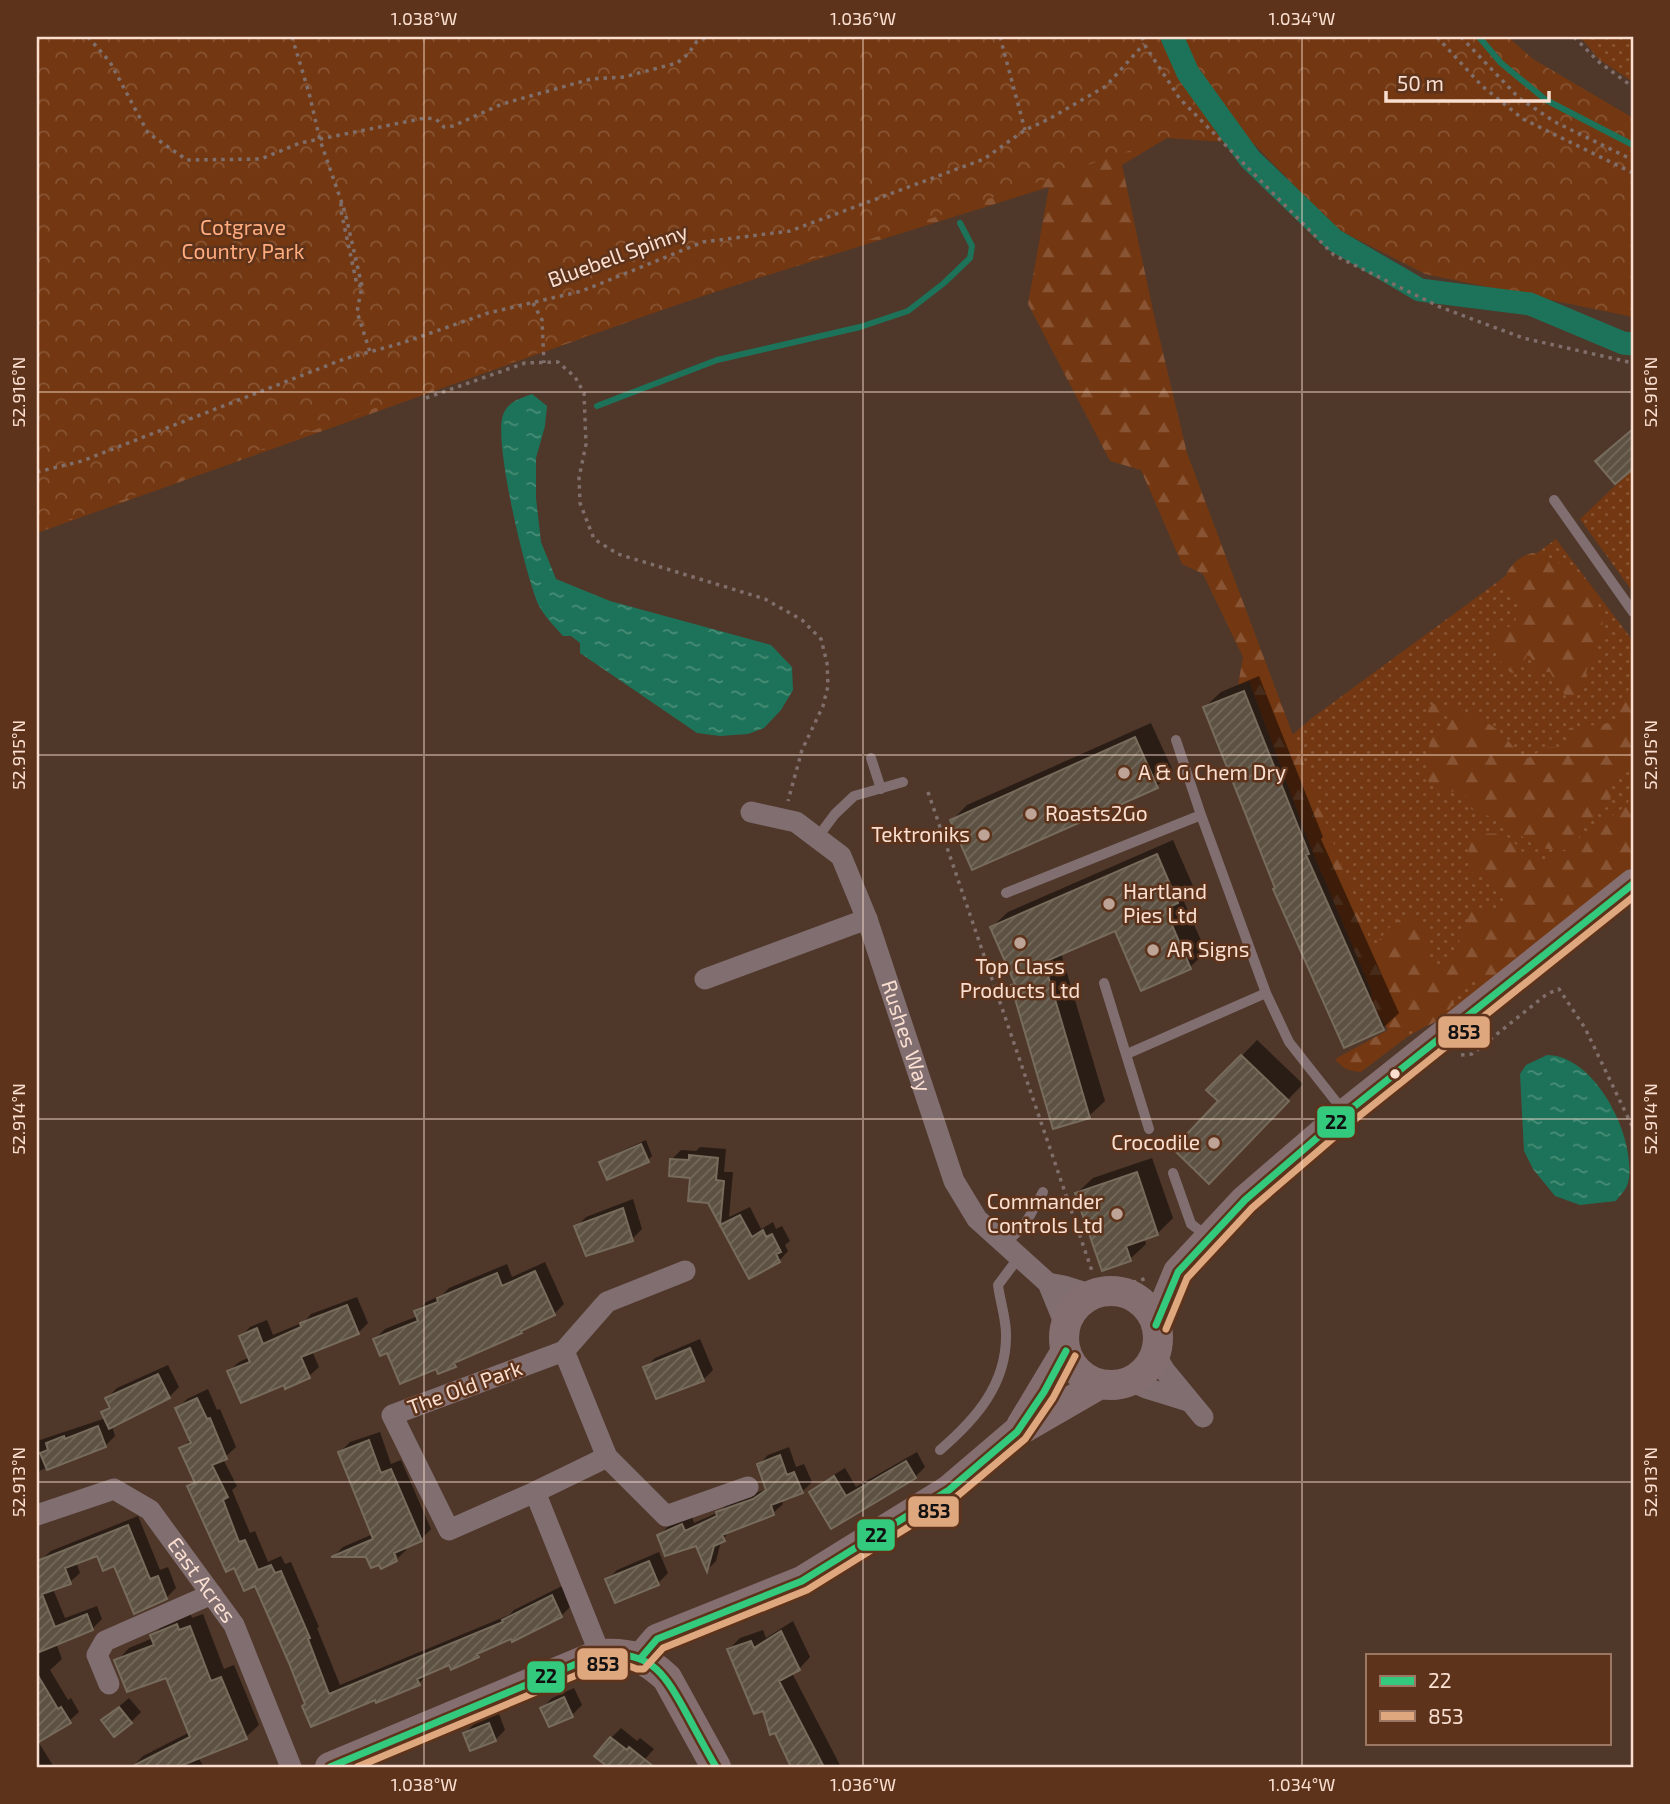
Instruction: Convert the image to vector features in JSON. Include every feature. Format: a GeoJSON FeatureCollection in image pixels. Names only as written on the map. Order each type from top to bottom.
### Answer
{"type":"FeatureCollection","features":[{"type":"Feature","properties":{"kind":"street","name":"Rushes Way"},"geometry":{"type":"LineString","coordinates":[[751,812],[796,822],[841,856],[867,919],[954,1181],[977,1219],[1048,1283]]}},
{"type":"Feature","properties":{"kind":"street"},"geometry":{"type":"LineString","coordinates":[[1178,1272],[1123,1293],[1093,1286],[1048,1283],[1079,1372],[1100,1384],[1112,1385],[1130,1381],[1145,1371],[1178,1272],[1245,1200],[1346,1114],[1633,884]]}},
{"type":"Feature","properties":{"kind":"street"},"geometry":{"type":"LineString","coordinates":[[705,979],[867,919]]}},
{"type":"Feature","properties":{"kind":"street"},"geometry":{"type":"LineString","coordinates":[[685,1271],[607,1302],[564,1351],[607,1457],[666,1516],[748,1487]]}},
{"type":"Feature","properties":{"kind":"street"},"geometry":{"type":"LineString","coordinates":[[1017,1432],[1044,1392],[1077,1306],[1093,1286]]}},
{"type":"Feature","properties":{"kind":"street"},"geometry":{"type":"LineString","coordinates":[[1123,1293],[1144,1305],[1165,1371],[1203,1417]]}},
{"type":"Feature","properties":{"kind":"street","name":"The Old Park"},"geometry":{"type":"LineString","coordinates":[[564,1351],[393,1415],[449,1530],[607,1457]]}},
{"type":"Feature","properties":{"kind":"street"},"geometry":{"type":"LineString","coordinates":[[1130,1381],[1188,1401]]}},
{"type":"Feature","properties":{"kind":"street"},"geometry":{"type":"LineString","coordinates":[[640,1659],[657,1639],[802,1581],[949,1490],[1017,1432],[1100,1384]]}},
{"type":"Feature","properties":{"kind":"street","name":"East Acres"},"geometry":{"type":"LineString","coordinates":[[37,1515],[114,1489],[150,1510],[234,1625],[291,1767]]}},
{"type":"Feature","properties":{"kind":"street"},"geometry":{"type":"LineString","coordinates":[[535,1492],[600,1654]]}},
{"type":"Feature","properties":{"kind":"street"},"geometry":{"type":"LineString","coordinates":[[108,1684],[97,1656],[106,1641],[212,1594]]}},
{"type":"Feature","properties":{"kind":"street"},"geometry":{"type":"LineString","coordinates":[[330,1767],[600,1654],[623,1652],[654,1666],[667,1678],[716,1767]]}},
{"type":"Feature","properties":{"kind":"lane"},"geometry":{"type":"LineString","coordinates":[[1554,500],[1633,612]]}},
{"type":"Feature","properties":{"kind":"lane"},"geometry":{"type":"LineString","coordinates":[[1176,740],[1266,993],[1289,1042],[1346,1114]]}},
{"type":"Feature","properties":{"kind":"lane"},"geometry":{"type":"LineString","coordinates":[[871,758],[881,789]]}},
{"type":"Feature","properties":{"kind":"lane"},"geometry":{"type":"LineString","coordinates":[[817,838],[835,814],[854,796],[903,782]]}},
{"type":"Feature","properties":{"kind":"lane"},"geometry":{"type":"LineString","coordinates":[[1006,893],[1201,815]]}},
{"type":"Feature","properties":{"kind":"lane"},"geometry":{"type":"LineString","coordinates":[[1104,983],[1149,1129]]}},
{"type":"Feature","properties":{"kind":"lane"},"geometry":{"type":"LineString","coordinates":[[1127,1054],[1266,993]]}},
{"type":"Feature","properties":{"kind":"lane"},"geometry":{"type":"LineString","coordinates":[[1173,1173],[1191,1224],[1209,1238]]}},
{"type":"Feature","properties":{"kind":"lane"},"geometry":{"type":"LineString","coordinates":[[940,1450],[963,1430],[989,1398],[1000,1377],[1006,1332],[998,1285],[1012,1250],[1043,1192]]}},
{"type":"Feature","properties":{"kind":"path"},"geometry":{"type":"LineString","coordinates":[[88,37],[110,62],[148,133],[187,160],[261,159],[300,143],[425,118],[436,120],[444,127],[453,126],[502,104],[591,79],[624,77],[677,63],[697,41],[707,37]]}},
{"type":"Feature","properties":{"kind":"path"},"geometry":{"type":"LineString","coordinates":[[292,37],[320,140],[341,197],[362,286],[357,312],[370,352]]}},
{"type":"Feature","properties":{"kind":"path"},"geometry":{"type":"LineString","coordinates":[[1000,37],[1025,130]]}},
{"type":"Feature","properties":{"kind":"path"},"geometry":{"type":"LineString","coordinates":[[1142,37],[1180,99],[1334,255],[1440,307],[1511,334],[1633,363]]}},
{"type":"Feature","properties":{"kind":"path"},"geometry":{"type":"LineString","coordinates":[[1437,37],[1482,86],[1523,119],[1633,173]]}},
{"type":"Feature","properties":{"kind":"path"},"geometry":{"type":"LineString","coordinates":[[1461,37],[1519,98],[1555,122],[1633,160]]}},
{"type":"Feature","properties":{"kind":"path"},"geometry":{"type":"LineString","coordinates":[[1574,37],[1599,62],[1633,87]]}},
{"type":"Feature","properties":{"kind":"path","name":"Bluebell Spinny"},"geometry":{"type":"LineString","coordinates":[[37,472],[82,461],[344,359],[402,343],[488,313],[582,291],[703,242],[790,231],[984,159],[1025,130],[1049,120],[1106,86],[1144,44]]}},
{"type":"Feature","properties":{"kind":"path"},"geometry":{"type":"LineString","coordinates":[[533,303],[542,320],[544,363]]}},
{"type":"Feature","properties":{"kind":"path"},"geometry":{"type":"LineString","coordinates":[[426,398],[525,363],[558,362],[575,377],[584,393],[586,444],[579,478],[580,503],[594,539],[618,554],[765,599],[803,621],[821,639],[827,663],[828,685],[823,706],[802,750],[787,806]]}},
{"type":"Feature","properties":{"kind":"path"},"geometry":{"type":"LineString","coordinates":[[928,792],[1093,1286]]}},
{"type":"Feature","properties":{"kind":"path"},"geometry":{"type":"LineString","coordinates":[[1440,1038],[1452,1055],[1472,1054],[1546,994],[1559,989],[1585,1028],[1633,1128]]}},
{"type":"Feature","properties":{"kind":"green space","name":"Cotgrave Country Park"},"geometry":{"type":"Polygon","coordinates":[[[37,37],[1167,138],[1122,165],[1187,453],[1373,948],[1396,921],[1415,914],[1426,927],[1427,952],[1431,965],[1443,966],[1455,953],[1469,914],[1477,909],[1503,911],[1503,897],[1497,886],[1480,875],[1473,874],[1468,856],[1469,848],[1477,837],[1484,834],[1503,835],[1510,838],[1524,853],[1546,860],[1567,850],[1538,847],[1501,822],[1469,808],[1467,796],[1439,789],[1429,782],[1426,770],[1431,737],[1451,718],[1444,715],[1440,720],[1428,719],[1428,708],[1433,704],[1462,710],[1480,719],[1497,730],[1517,751],[1528,758],[1547,747],[1566,747],[1569,728],[1614,723],[1623,698],[1633,685],[1633,759],[1612,777],[1610,804],[1588,822],[1576,842],[1624,807],[1633,796],[1633,866],[1496,975],[1484,981],[1471,977],[1467,979],[1451,1008],[1441,1019],[1420,1028],[1404,1030],[1407,1037],[1361,1072],[1346,1069],[1335,1059],[1388,1030],[1372,1003],[1371,990],[1311,848],[1249,681],[1238,685],[1243,657],[1203,574],[1182,564],[1141,470],[1110,461],[1028,304],[1049,187],[695,298],[37,533],[37,37]]]}},
{"type":"Feature","properties":{"kind":"green space","name":"Cotgrave Country Park"},"geometry":{"type":"Polygon","coordinates":[[[37,37],[1508,37],[1533,59],[1633,118],[1633,317],[1425,274],[1337,229],[1254,144],[1167,138],[389,403],[37,531],[37,37]]]}},
{"type":"Feature","properties":{"kind":"green space"},"geometry":{"type":"Polygon","coordinates":[[[1580,37],[1633,37],[1633,82],[1600,60],[1580,37]]]}},
{"type":"Feature","properties":{"kind":"green space"},"geometry":{"type":"Polygon","coordinates":[[[1633,469],[1633,592],[1580,519],[1633,469]]]}},
{"type":"Feature","properties":{"kind":"green space"},"geometry":{"type":"Polygon","coordinates":[[[1556,539],[1633,641],[1633,866],[1447,1014],[1407,1037],[1291,736],[1556,539]]]}},
{"type":"Feature","properties":{"kind":"green space"},"geometry":{"type":"Polygon","coordinates":[[[1532,553],[1553,560],[1585,585],[1599,606],[1602,616],[1602,631],[1597,650],[1589,663],[1582,688],[1569,700],[1550,672],[1536,671],[1531,657],[1527,655],[1520,671],[1512,673],[1504,666],[1494,648],[1494,637],[1499,631],[1514,625],[1521,603],[1518,594],[1504,594],[1506,575],[1514,563],[1532,553]]]}},
{"type":"Feature","properties":{"kind":"water"},"geometry":{"type":"Polygon","coordinates":[[[532,394],[547,406],[545,426],[536,458],[536,498],[541,542],[556,579],[610,601],[771,645],[792,667],[793,690],[781,710],[764,728],[748,734],[720,736],[697,733],[580,653],[580,643],[571,636],[563,636],[544,614],[533,591],[519,540],[501,430],[503,415],[508,407],[532,394]]]}},
{"type":"Feature","properties":{"kind":"water"},"geometry":{"type":"Polygon","coordinates":[[[1547,1055],[1565,1059],[1582,1069],[1597,1084],[1620,1124],[1629,1165],[1627,1186],[1616,1201],[1580,1205],[1555,1196],[1533,1169],[1524,1151],[1520,1074],[1526,1065],[1547,1055]]]}},
{"type":"Feature","properties":{"kind":"building"},"geometry":{"type":"Polygon","coordinates":[[[1633,429],[1633,469],[1615,484],[1595,461],[1633,429]]]}},
{"type":"Feature","properties":{"kind":"building"},"geometry":{"type":"Polygon","coordinates":[[[1244,691],[1309,854],[1306,855],[1384,1030],[1344,1048],[1273,889],[1275,888],[1203,707],[1244,691]]]}},
{"type":"Feature","properties":{"kind":"building"},"geometry":{"type":"Polygon","coordinates":[[[1135,737],[1158,788],[972,870],[950,820],[1135,737]]]}},
{"type":"Feature","properties":{"kind":"building"},"geometry":{"type":"Polygon","coordinates":[[[1157,854],[1178,903],[1165,909],[1191,969],[1141,991],[1115,931],[1044,962],[1090,1118],[1053,1129],[1011,985],[1015,984],[990,927],[1157,854]]]}},
{"type":"Feature","properties":{"kind":"building"},"geometry":{"type":"Polygon","coordinates":[[[1241,1055],[1289,1101],[1209,1184],[1173,1149],[1218,1101],[1206,1090],[1241,1055]]]}},
{"type":"Feature","properties":{"kind":"building"},"geometry":{"type":"Polygon","coordinates":[[[641,1144],[649,1162],[607,1180],[599,1162],[641,1144]]]}},
{"type":"Feature","properties":{"kind":"building"},"geometry":{"type":"Polygon","coordinates":[[[689,1155],[718,1158],[716,1180],[724,1181],[720,1225],[740,1215],[752,1237],[763,1230],[766,1237],[772,1234],[781,1252],[776,1254],[780,1262],[749,1279],[708,1203],[688,1201],[690,1178],[669,1176],[670,1159],[689,1160],[689,1155]]]}},
{"type":"Feature","properties":{"kind":"building","name":"Commander Controls Ltd"},"geometry":{"type":"Polygon","coordinates":[[[1137,1172],[1158,1235],[1126,1246],[1131,1261],[1102,1271],[1075,1193],[1137,1172]]]}},
{"type":"Feature","properties":{"kind":"building"},"geometry":{"type":"Polygon","coordinates":[[[623,1208],[633,1241],[586,1256],[574,1226],[623,1208]]]}},
{"type":"Feature","properties":{"kind":"building"},"geometry":{"type":"Polygon","coordinates":[[[535,1271],[555,1315],[454,1363],[456,1367],[438,1374],[436,1369],[400,1384],[387,1353],[380,1356],[373,1339],[418,1321],[414,1311],[438,1302],[437,1298],[497,1273],[502,1286],[535,1271]]]}},
{"type":"Feature","properties":{"kind":"building"},"geometry":{"type":"Polygon","coordinates":[[[347,1305],[359,1334],[301,1357],[310,1378],[285,1389],[284,1385],[241,1403],[227,1371],[250,1362],[239,1336],[257,1328],[263,1344],[301,1327],[300,1323],[347,1305]]]}},
{"type":"Feature","properties":{"kind":"building"},"geometry":{"type":"Polygon","coordinates":[[[690,1348],[704,1381],[656,1399],[643,1367],[690,1348]]]}},
{"type":"Feature","properties":{"kind":"building"},"geometry":{"type":"Polygon","coordinates":[[[158,1374],[170,1398],[109,1429],[101,1412],[110,1408],[105,1398],[158,1374]]]}},
{"type":"Feature","properties":{"kind":"building"},"geometry":{"type":"Polygon","coordinates":[[[197,1398],[207,1419],[210,1418],[227,1459],[212,1465],[228,1497],[223,1500],[239,1542],[245,1540],[258,1570],[271,1565],[275,1573],[281,1571],[310,1638],[308,1639],[329,1694],[503,1622],[502,1620],[552,1595],[562,1617],[512,1642],[511,1639],[477,1654],[479,1657],[451,1670],[449,1665],[417,1679],[420,1685],[376,1703],[375,1700],[311,1727],[289,1663],[255,1586],[244,1591],[234,1568],[226,1572],[187,1486],[195,1483],[179,1448],[191,1443],[175,1408],[197,1398]]]}},
{"type":"Feature","properties":{"kind":"building"},"geometry":{"type":"Polygon","coordinates":[[[98,1426],[106,1447],[47,1470],[40,1453],[48,1450],[46,1443],[64,1436],[65,1439],[98,1426]]]}},
{"type":"Feature","properties":{"kind":"building"},"geometry":{"type":"Polygon","coordinates":[[[369,1440],[381,1473],[391,1469],[422,1541],[394,1553],[397,1561],[381,1569],[379,1565],[371,1568],[366,1557],[331,1557],[373,1539],[338,1452],[369,1440]]]}},
{"type":"Feature","properties":{"kind":"building"},"geometry":{"type":"Polygon","coordinates":[[[780,1455],[787,1475],[794,1472],[803,1493],[771,1505],[774,1515],[722,1535],[725,1541],[714,1546],[707,1572],[696,1546],[665,1556],[657,1535],[682,1524],[685,1531],[717,1516],[716,1512],[753,1499],[766,1490],[757,1464],[780,1455]]]}},
{"type":"Feature","properties":{"kind":"building"},"geometry":{"type":"Polygon","coordinates":[[[906,1461],[916,1478],[831,1529],[809,1492],[834,1476],[846,1496],[906,1461]]]}},
{"type":"Feature","properties":{"kind":"building"},"geometry":{"type":"Polygon","coordinates":[[[128,1525],[150,1579],[158,1576],[167,1599],[134,1614],[114,1566],[103,1571],[97,1556],[65,1568],[71,1584],[42,1594],[55,1627],[87,1614],[93,1630],[37,1653],[37,1561],[128,1525]]]}},
{"type":"Feature","properties":{"kind":"building"},"geometry":{"type":"Polygon","coordinates":[[[649,1561],[659,1585],[615,1603],[605,1579],[649,1561]]]}},
{"type":"Feature","properties":{"kind":"building"},"geometry":{"type":"Polygon","coordinates":[[[177,1624],[179,1630],[190,1626],[211,1681],[221,1677],[247,1739],[178,1767],[131,1767],[190,1737],[166,1678],[127,1692],[114,1660],[154,1645],[150,1635],[177,1624]]]}},
{"type":"Feature","properties":{"kind":"building"},"geometry":{"type":"Polygon","coordinates":[[[781,1631],[800,1670],[779,1681],[824,1767],[791,1767],[775,1733],[770,1735],[763,1711],[754,1714],[727,1649],[751,1641],[754,1648],[781,1631]]]}},
{"type":"Feature","properties":{"kind":"building"},"geometry":{"type":"Polygon","coordinates":[[[37,1674],[58,1709],[61,1707],[71,1723],[37,1743],[37,1674]]]}},
{"type":"Feature","properties":{"kind":"building"},"geometry":{"type":"Polygon","coordinates":[[[564,1697],[573,1717],[549,1727],[540,1708],[564,1697]]]}},
{"type":"Feature","properties":{"kind":"building"},"geometry":{"type":"Polygon","coordinates":[[[119,1707],[132,1723],[114,1737],[101,1720],[119,1707]]]}},
{"type":"Feature","properties":{"kind":"building"},"geometry":{"type":"Polygon","coordinates":[[[489,1723],[496,1741],[470,1751],[463,1733],[489,1723]]]}},
{"type":"Feature","properties":{"kind":"building"},"geometry":{"type":"Polygon","coordinates":[[[610,1737],[627,1750],[629,1747],[654,1767],[608,1767],[594,1756],[610,1737]]]}},
{"type":"Feature","properties":{"kind":"waterway"},"geometry":{"type":"LineString","coordinates":[[1172,37],[1188,73],[1250,159],[1334,240],[1420,290],[1530,304],[1623,343],[1633,344]]}},
{"type":"Feature","properties":{"kind":"waterway"},"geometry":{"type":"LineString","coordinates":[[1479,37],[1501,63],[1546,100],[1633,145]]}},
{"type":"Feature","properties":{"kind":"waterway"},"geometry":{"type":"LineString","coordinates":[[597,406],[717,360],[860,327],[908,311],[944,283],[970,258],[972,246],[960,223]]}},
{"type":"Feature","properties":{"kind":"transit line","name":"22"},"geometry":{"type":"LineString","coordinates":[[1156,1325],[1178,1272],[1245,1200],[1346,1113],[1633,884]]}},
{"type":"Feature","properties":{"kind":"transit line","name":"853"},"geometry":{"type":"LineString","coordinates":[[1166,1329],[1187,1278],[1252,1208],[1353,1121],[1633,897]]}},
{"type":"Feature","properties":{"kind":"transit line","name":"22"},"geometry":{"type":"LineString","coordinates":[[640,1659],[657,1639],[802,1581],[949,1490],[1017,1432],[1044,1392],[1066,1351]]}},
{"type":"Feature","properties":{"kind":"transit line","name":"853"},"geometry":{"type":"LineString","coordinates":[[357,1767],[603,1664],[621,1663],[644,1669],[663,1648],[807,1590],[955,1498],[1025,1439],[1053,1398],[1075,1356]]}},
{"type":"Feature","properties":{"kind":"transit line","name":"22"},"geometry":{"type":"LineString","coordinates":[[330,1767],[600,1654],[631,1656],[661,1673],[716,1767]]}},
{"type":"Feature","properties":{"kind":"place","name":"A & G Chem Dry"},"geometry":{"type":"Point","coordinates":[1124,773]}},
{"type":"Feature","properties":{"kind":"place","name":"Roasts2Go"},"geometry":{"type":"Point","coordinates":[1031,814]}},
{"type":"Feature","properties":{"kind":"place","name":"Tektroniks"},"geometry":{"type":"Point","coordinates":[984,835]}},
{"type":"Feature","properties":{"kind":"place","name":"Hartland Pies Ltd"},"geometry":{"type":"Point","coordinates":[1109,904]}},
{"type":"Feature","properties":{"kind":"place","name":"Top Class Products Ltd"},"geometry":{"type":"Point","coordinates":[1020,943]}},
{"type":"Feature","properties":{"kind":"place","name":"AR Signs"},"geometry":{"type":"Point","coordinates":[1153,950]}},
{"type":"Feature","properties":{"kind":"place","name":"Crocodile"},"geometry":{"type":"Point","coordinates":[1214,1143]}},
{"type":"Feature","properties":{"kind":"place","name":"Commander Controls Ltd"},"geometry":{"type":"Point","coordinates":[1117,1214]}}]}
